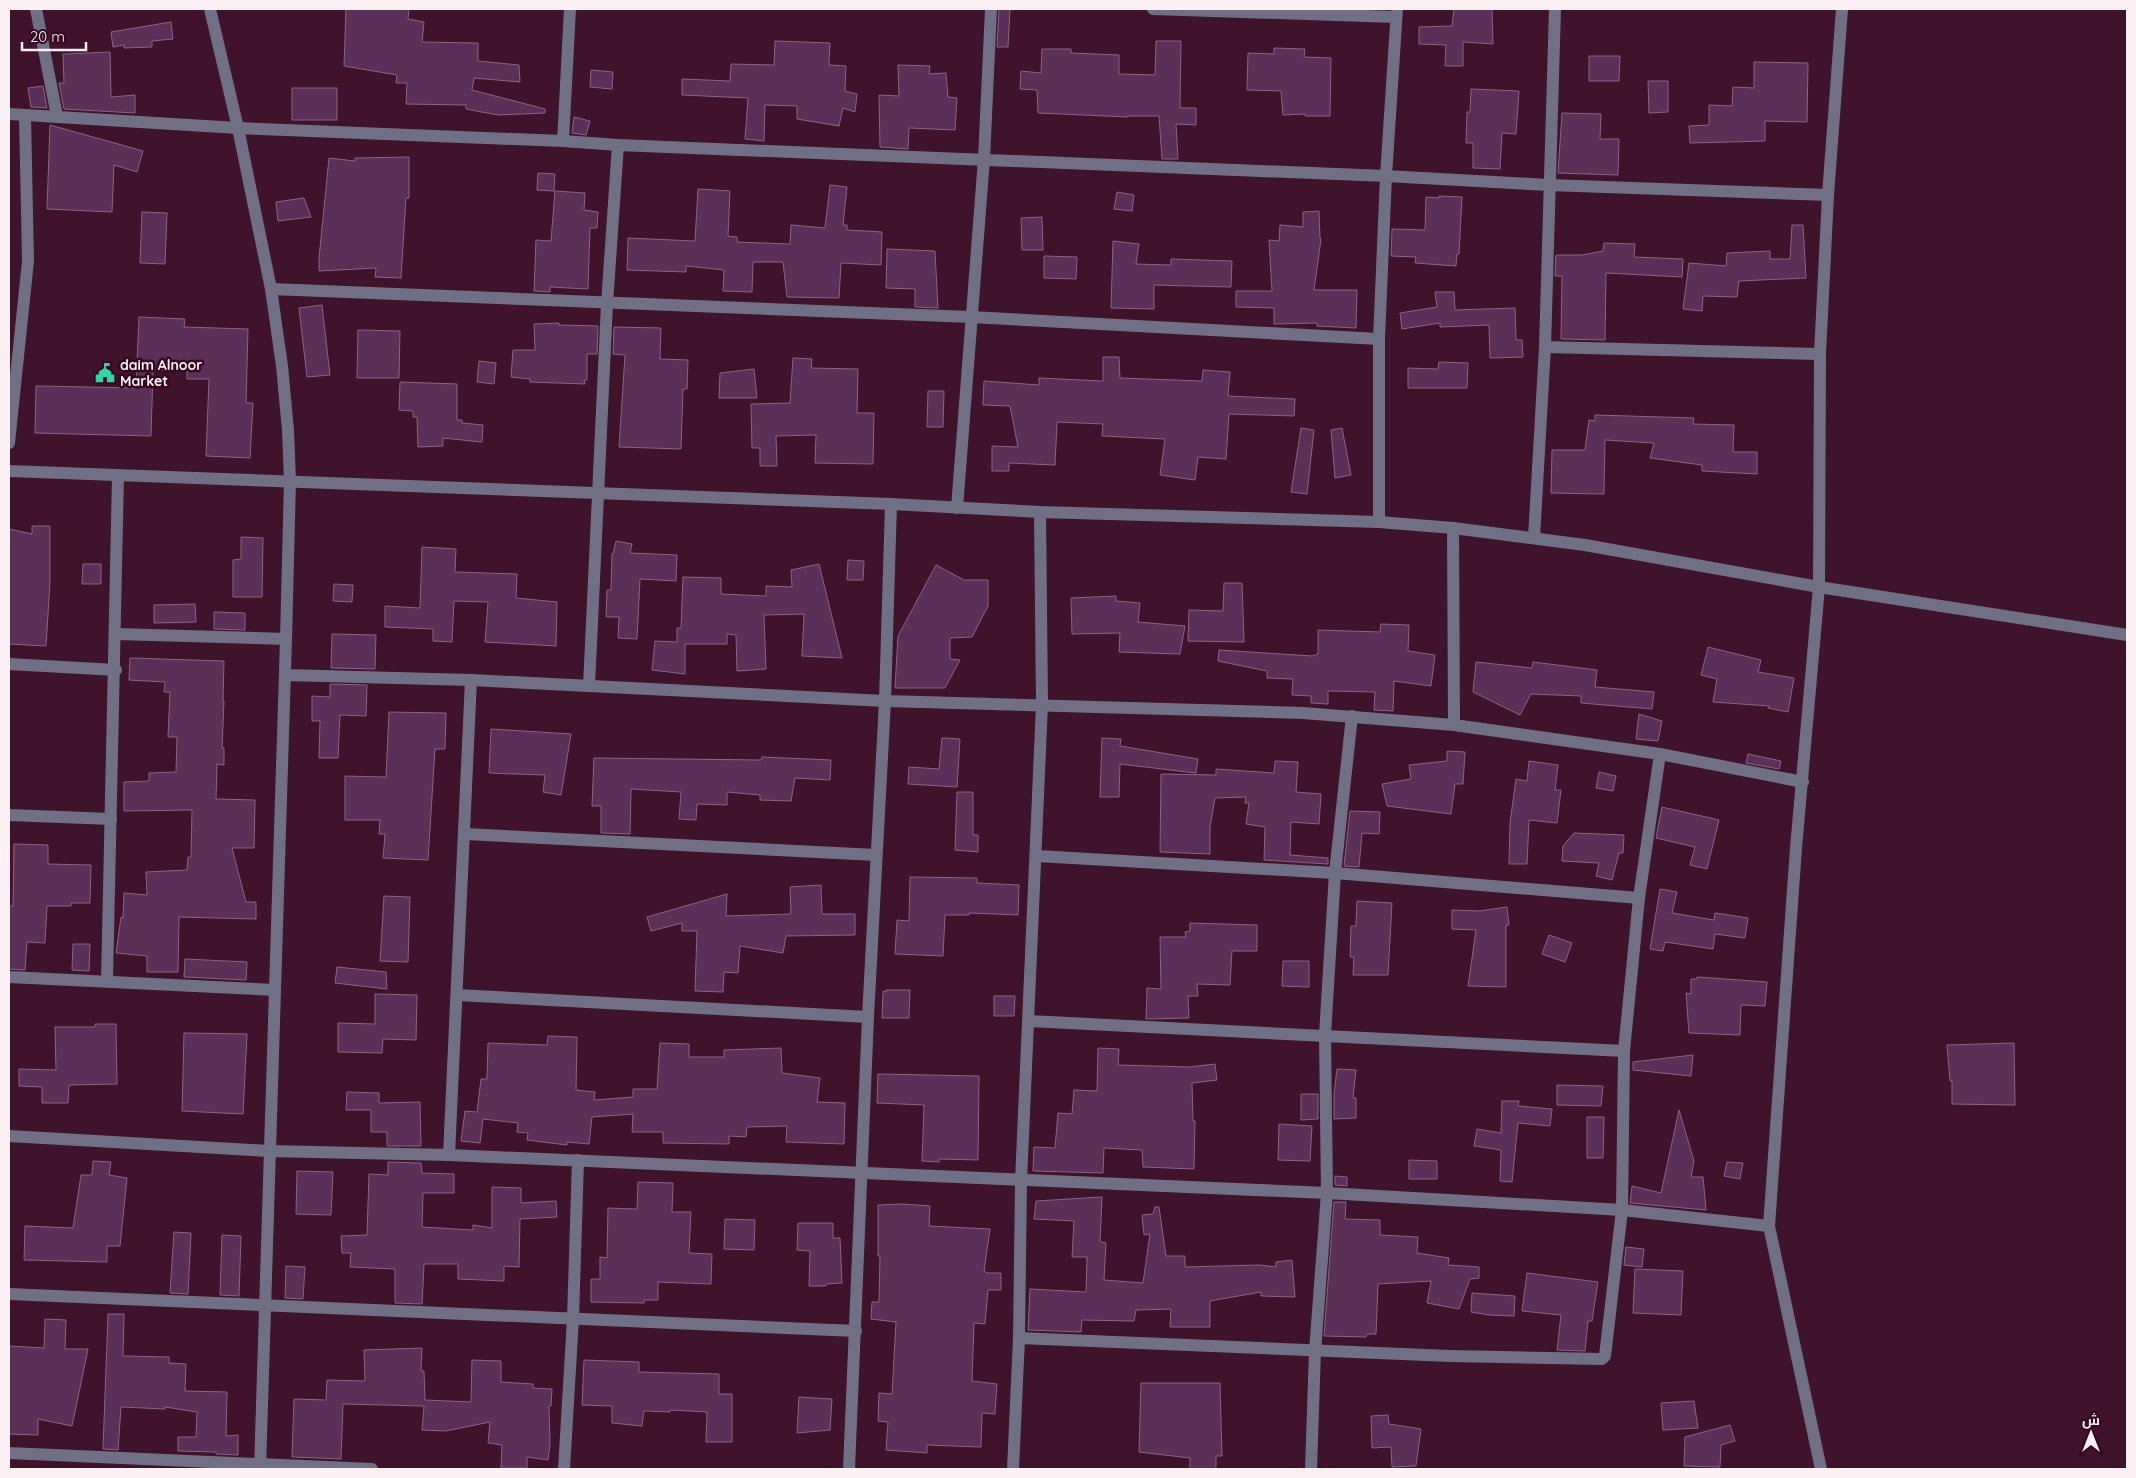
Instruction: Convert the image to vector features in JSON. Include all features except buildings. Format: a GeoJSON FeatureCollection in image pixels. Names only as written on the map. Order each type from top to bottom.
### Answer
{"type":"FeatureCollection","features":[{"type":"Feature","properties":{"kind":"street"},"geometry":{"type":"LineString","coordinates":[[36,9],[57,116]]}},
{"type":"Feature","properties":{"kind":"street"},"geometry":{"type":"LineString","coordinates":[[210,9],[238,128],[270,288],[282,366],[288,430],[290,481],[260,1466]]}},
{"type":"Feature","properties":{"kind":"street"},"geometry":{"type":"LineString","coordinates":[[563,140],[570,9]]}},
{"type":"Feature","properties":{"kind":"street"},"geometry":{"type":"LineString","coordinates":[[957,508],[984,160],[991,9]]}},
{"type":"Feature","properties":{"kind":"street"},"geometry":{"type":"LineString","coordinates":[[1153,9],[1397,13],[1386,176],[1379,339],[1379,522]]}},
{"type":"Feature","properties":{"kind":"street"},"geometry":{"type":"LineString","coordinates":[[1534,538],[1545,347],[1555,9]]}},
{"type":"Feature","properties":{"kind":"street"},"geometry":{"type":"LineString","coordinates":[[1821,1469],[1769,1226],[1796,848],[1819,587],[1820,354],[1828,195],[1842,9]]}},
{"type":"Feature","properties":{"kind":"street"},"geometry":{"type":"LineString","coordinates":[[9,114],[238,128],[563,140],[618,145],[1386,176],[1549,185],[1828,195]]}},
{"type":"Feature","properties":{"kind":"street"},"geometry":{"type":"LineString","coordinates":[[9,443],[28,262],[25,115]]}},
{"type":"Feature","properties":{"kind":"street"},"geometry":{"type":"LineString","coordinates":[[589,686],[607,304],[618,145]]}},
{"type":"Feature","properties":{"kind":"street"},"geometry":{"type":"LineString","coordinates":[[270,288],[607,304],[971,317],[1379,339]]}},
{"type":"Feature","properties":{"kind":"street"},"geometry":{"type":"LineString","coordinates":[[1545,347],[1820,354]]}},
{"type":"Feature","properties":{"kind":"street"},"geometry":{"type":"LineString","coordinates":[[9,470],[118,476],[891,504],[1040,512],[1379,522],[1453,528],[1594,546],[1819,587],[2127,635]]}},
{"type":"Feature","properties":{"kind":"street"},"geometry":{"type":"LineString","coordinates":[[108,981],[116,670],[118,476]]}},
{"type":"Feature","properties":{"kind":"street"},"geometry":{"type":"LineString","coordinates":[[849,1469],[868,1016],[885,701],[891,504]]}},
{"type":"Feature","properties":{"kind":"street"},"geometry":{"type":"LineString","coordinates":[[1013,1469],[1019,1338],[1022,1181],[1042,705],[1040,512]]}},
{"type":"Feature","properties":{"kind":"street"},"geometry":{"type":"LineString","coordinates":[[1453,528],[1454,725]]}},
{"type":"Feature","properties":{"kind":"street"},"geometry":{"type":"LineString","coordinates":[[116,634],[286,639]]}},
{"type":"Feature","properties":{"kind":"street"},"geometry":{"type":"LineString","coordinates":[[9,664],[116,670]]}},
{"type":"Feature","properties":{"kind":"street"},"geometry":{"type":"LineString","coordinates":[[285,675],[471,680],[885,701],[1352,716],[1454,725],[1660,754],[1803,782]]}},
{"type":"Feature","properties":{"kind":"street"},"geometry":{"type":"LineString","coordinates":[[450,1155],[471,680]]}},
{"type":"Feature","properties":{"kind":"street"},"geometry":{"type":"LineString","coordinates":[[1311,1469],[1315,1351],[1327,1193],[1325,1035],[1335,873],[1352,716]]}},
{"type":"Feature","properties":{"kind":"street"},"geometry":{"type":"LineString","coordinates":[[1019,1338],[1450,1356],[1602,1359],[1605,1356],[1622,1210],[1624,1051],[1639,898],[1660,754]]}},
{"type":"Feature","properties":{"kind":"street"},"geometry":{"type":"LineString","coordinates":[[9,815],[111,818]]}},
{"type":"Feature","properties":{"kind":"street"},"geometry":{"type":"LineString","coordinates":[[465,834],[876,856]]}},
{"type":"Feature","properties":{"kind":"street"},"geometry":{"type":"LineString","coordinates":[[1037,856],[1335,873],[1639,898]]}},
{"type":"Feature","properties":{"kind":"street"},"geometry":{"type":"LineString","coordinates":[[9,977],[275,990]]}},
{"type":"Feature","properties":{"kind":"street"},"geometry":{"type":"LineString","coordinates":[[457,995],[868,1016]]}},
{"type":"Feature","properties":{"kind":"street"},"geometry":{"type":"LineString","coordinates":[[1029,1021],[1624,1051]]}},
{"type":"Feature","properties":{"kind":"street"},"geometry":{"type":"LineString","coordinates":[[9,1136],[269,1151],[578,1160],[1327,1193],[1622,1210],[1769,1226]]}},
{"type":"Feature","properties":{"kind":"street"},"geometry":{"type":"LineString","coordinates":[[564,1469],[573,1319],[578,1160]]}},
{"type":"Feature","properties":{"kind":"street"},"geometry":{"type":"LineString","coordinates":[[9,1294],[856,1331]]}},
{"type":"Feature","properties":{"kind":"street"},"geometry":{"type":"LineString","coordinates":[[9,1453],[260,1466],[372,1469]]}},
{"type":"Feature","properties":{"kind":"place","name":"daim Alnoor Market"},"geometry":{"type":"Point","coordinates":[105,373]}}]}
